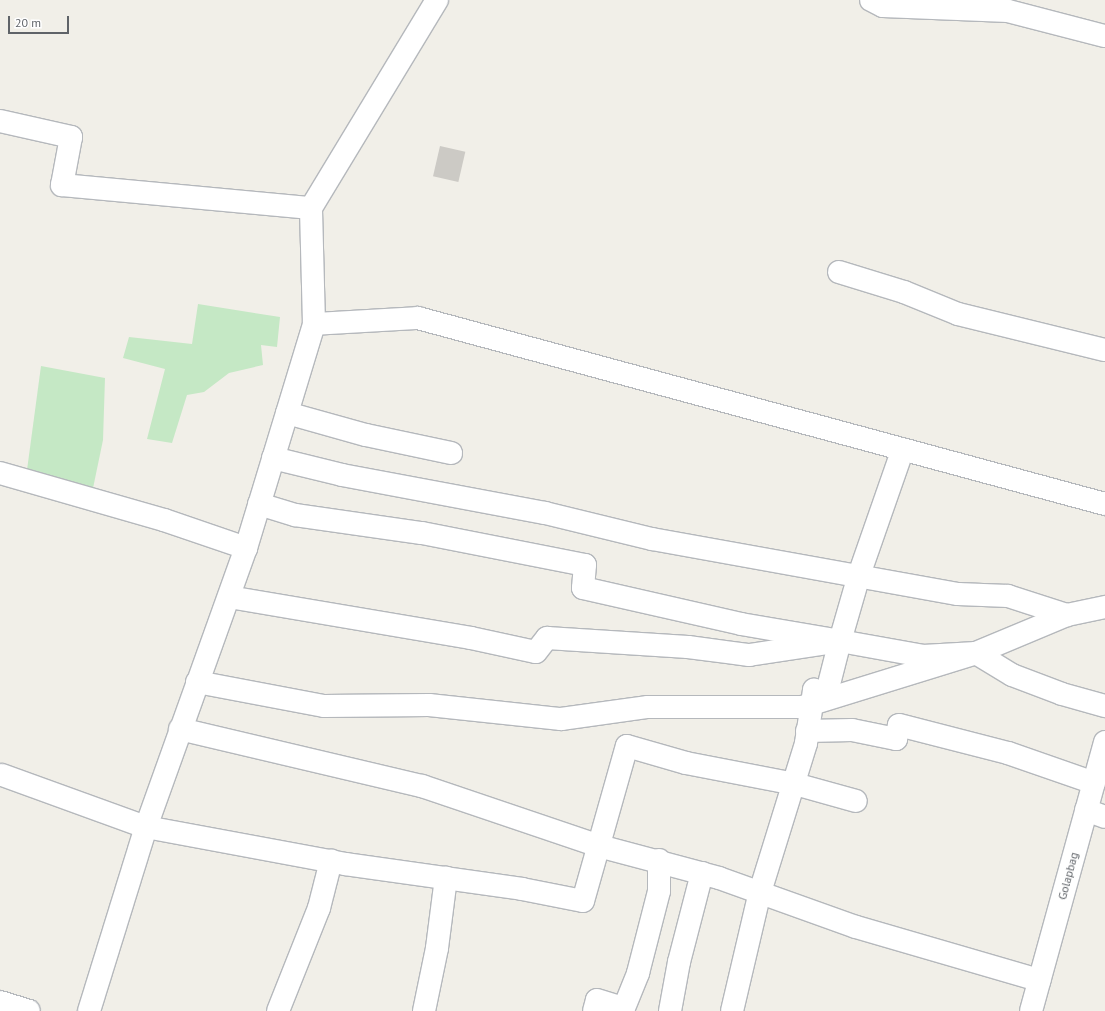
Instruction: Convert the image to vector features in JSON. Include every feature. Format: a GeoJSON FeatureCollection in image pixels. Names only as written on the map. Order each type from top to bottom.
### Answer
{"type":"FeatureCollection","features":[{"type":"Feature","properties":{"kind":"street"},"geometry":{"type":"LineString","coordinates":[[89,1011],[146,827],[246,548],[314,324],[311,208],[437,0]]}},
{"type":"Feature","properties":{"kind":"street"},"geometry":{"type":"LineString","coordinates":[[871,0],[883,6],[1008,11],[1105,36]]}},
{"type":"Feature","properties":{"kind":"street"},"geometry":{"type":"LineString","coordinates":[[0,121],[71,137],[62,185],[311,208]]}},
{"type":"Feature","properties":{"kind":"street"},"geometry":{"type":"LineString","coordinates":[[839,272],[904,292],[958,314],[1105,350]]}},
{"type":"Feature","properties":{"kind":"street"},"geometry":{"type":"LineString","coordinates":[[314,324],[418,318],[1105,504]]}},
{"type":"Feature","properties":{"kind":"street"},"geometry":{"type":"LineString","coordinates":[[287,413],[366,436],[451,453]]}},
{"type":"Feature","properties":{"kind":"street"},"geometry":{"type":"LineString","coordinates":[[732,1011],[760,892],[794,784],[807,731],[814,690],[824,694],[828,688],[859,575],[904,449]]}},
{"type":"Feature","properties":{"kind":"street"},"geometry":{"type":"LineString","coordinates":[[273,458],[342,475],[545,513],[652,539],[958,594],[1008,596],[1067,615]]}},
{"type":"Feature","properties":{"kind":"street"},"geometry":{"type":"LineString","coordinates":[[0,472],[164,520],[246,548]]}},
{"type":"Feature","properties":{"kind":"street"},"geometry":{"type":"LineString","coordinates":[[259,504],[295,515],[422,533],[585,565],[583,588],[741,624],[922,656],[976,652],[1012,675],[1062,694],[1105,706]]}},
{"type":"Feature","properties":{"kind":"street"},"geometry":{"type":"LineString","coordinates":[[229,597],[471,638],[536,652],[547,638],[688,647],[749,655],[840,641]]}},
{"type":"Feature","properties":{"kind":"street"},"geometry":{"type":"LineString","coordinates":[[197,682],[324,706],[429,705],[561,719],[648,707],[703,709],[802,707],[976,652],[1067,615],[1105,607]]}},
{"type":"Feature","properties":{"kind":"street"},"geometry":{"type":"LineString","coordinates":[[807,731],[852,730],[896,739],[899,725],[1021,757],[1094,783]]}},
{"type":"Feature","properties":{"kind":"street"},"geometry":{"type":"LineString","coordinates":[[180,729],[422,786],[599,846],[660,860],[702,873],[760,892],[856,927],[1040,980]]}},
{"type":"Feature","properties":{"kind":"street","name":"Golapbag"},"geometry":{"type":"LineString","coordinates":[[1031,1011],[1096,814],[1094,783],[1105,742]]}},
{"type":"Feature","properties":{"kind":"street"},"geometry":{"type":"LineString","coordinates":[[1,777],[146,827],[331,861],[446,878],[583,901],[627,746],[741,776],[794,784],[856,801]]}},
{"type":"Feature","properties":{"kind":"street"},"geometry":{"type":"LineString","coordinates":[[594,1011],[597,1000],[624,1008],[638,972],[660,891],[660,860]]}},
{"type":"Feature","properties":{"kind":"street"},"geometry":{"type":"LineString","coordinates":[[278,1011],[319,908],[331,861]]}},
{"type":"Feature","properties":{"kind":"street"},"geometry":{"type":"LineString","coordinates":[[670,1011],[679,962],[702,873]]}},
{"type":"Feature","properties":{"kind":"street"},"geometry":{"type":"LineString","coordinates":[[424,1011],[437,948],[446,878]]}},
{"type":"Feature","properties":{"kind":"street"},"geometry":{"type":"LineString","coordinates":[[0,1002],[29,1011]]}},
{"type":"Feature","properties":{"kind":"green space"},"geometry":{"type":"Polygon","coordinates":[[[198,304],[280,317],[277,347],[261,345],[263,365],[229,373],[204,392],[187,395],[172,443],[147,439],[165,369],[123,358],[129,337],[192,344],[198,304]]]}},
{"type":"Feature","properties":{"kind":"green space"},"geometry":{"type":"Polygon","coordinates":[[[41,366],[105,378],[103,440],[92,493],[27,470],[41,366]]]}},
{"type":"Feature","properties":{"kind":"building"},"geometry":{"type":"Polygon","coordinates":[[[440,146],[465,152],[458,182],[433,176],[440,146]]]}}]}
